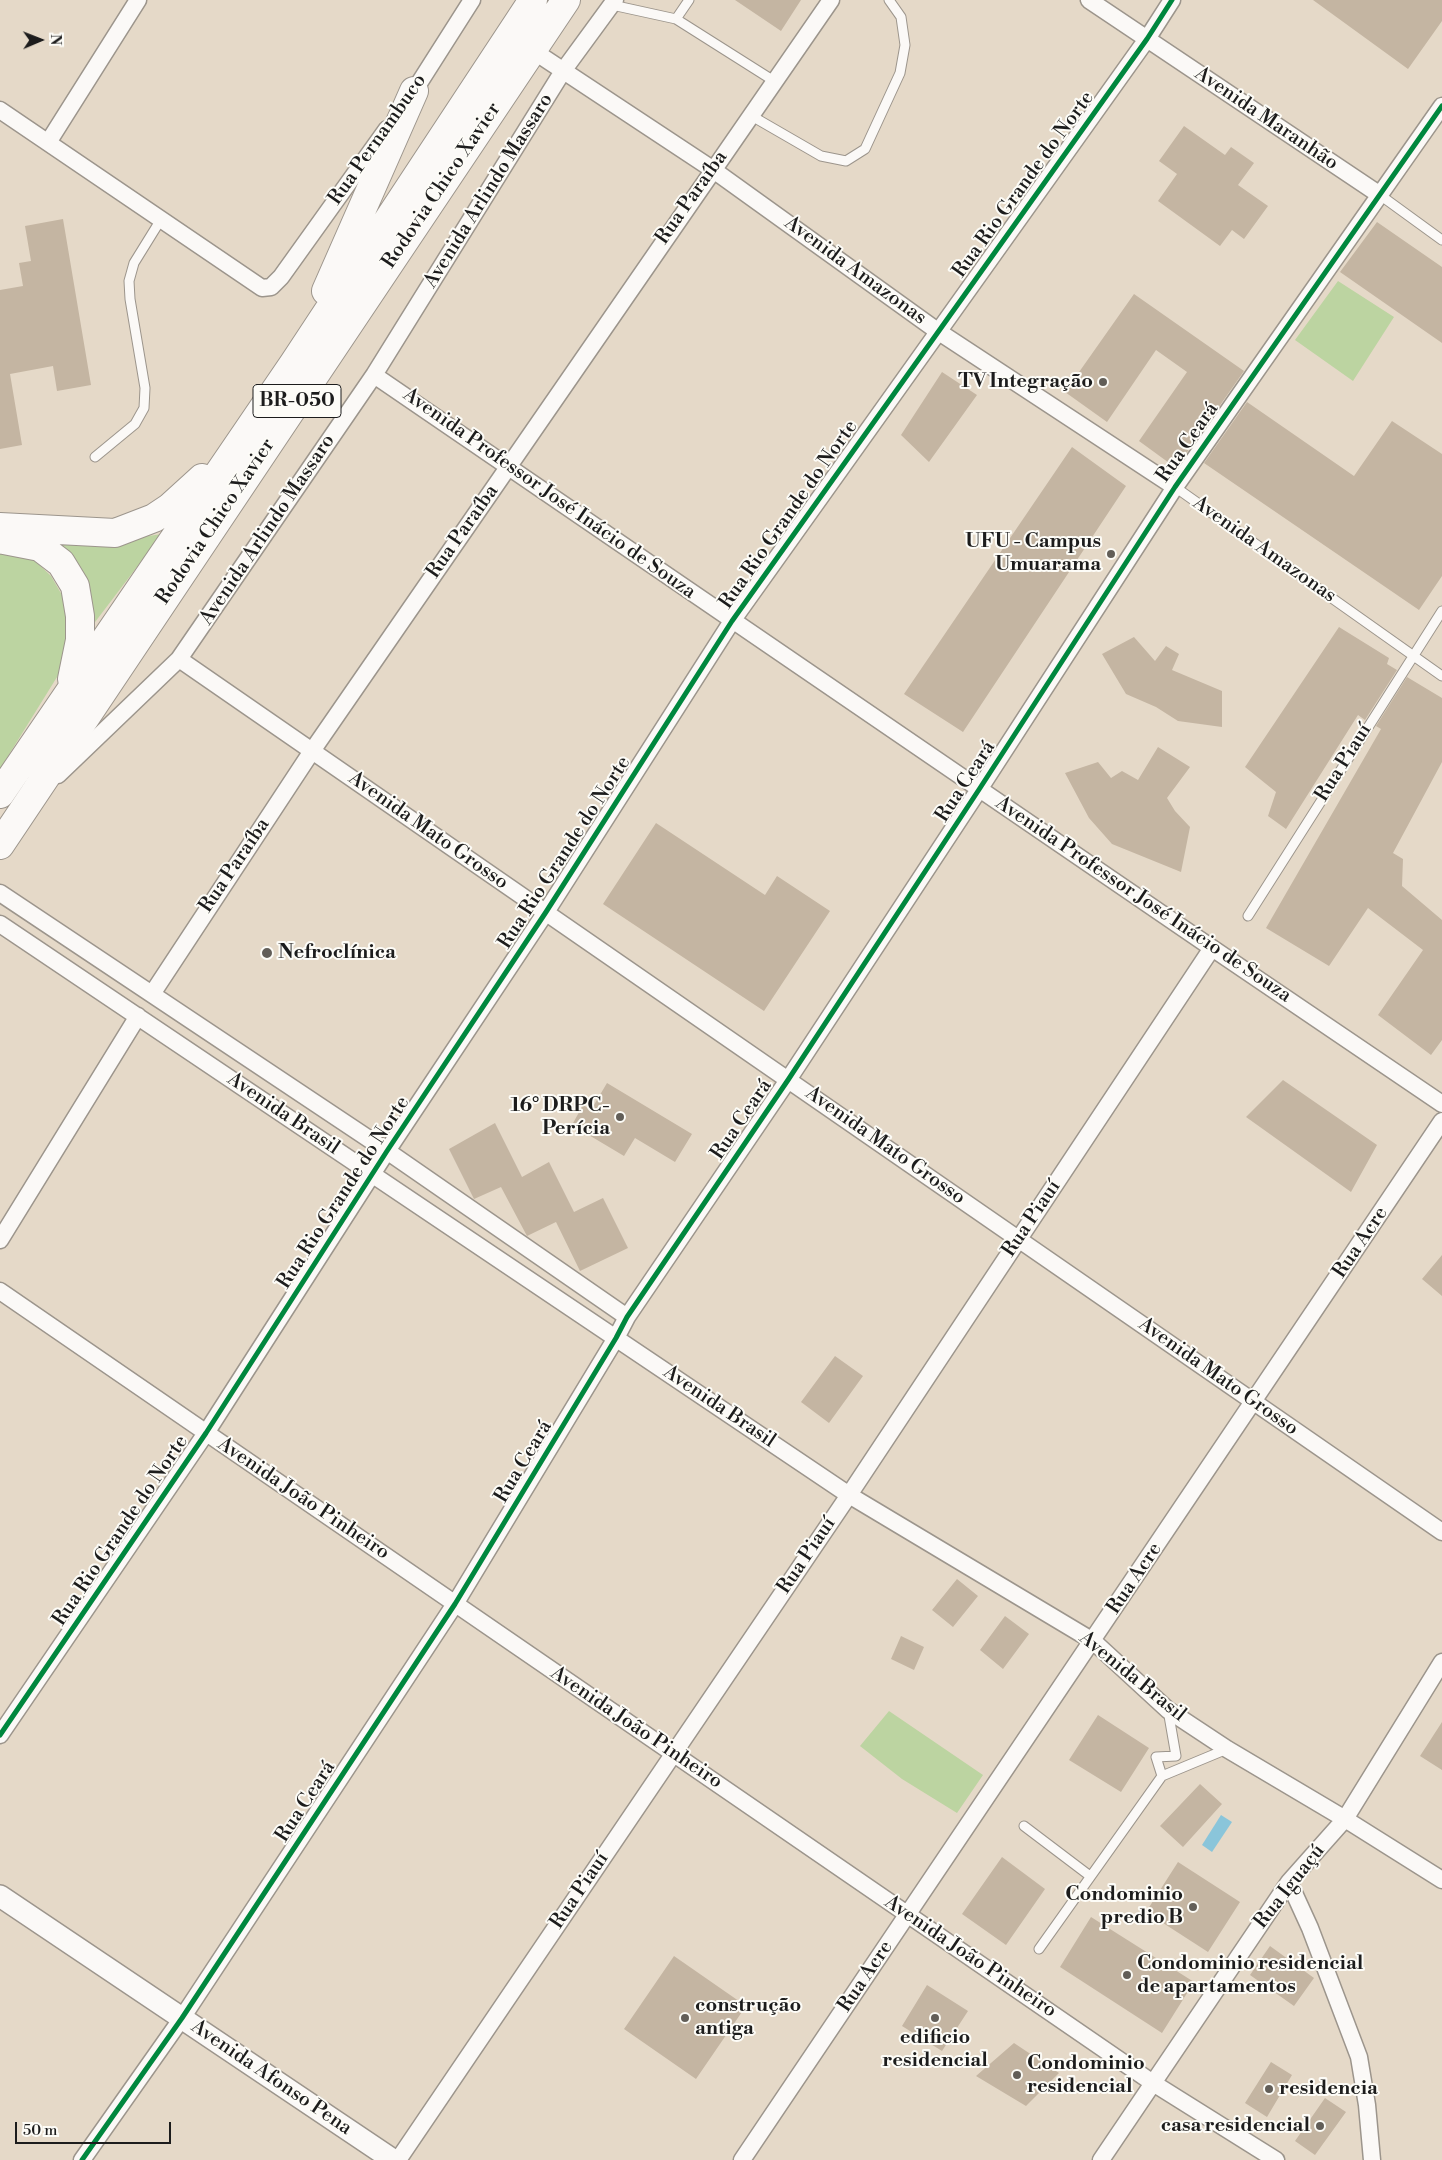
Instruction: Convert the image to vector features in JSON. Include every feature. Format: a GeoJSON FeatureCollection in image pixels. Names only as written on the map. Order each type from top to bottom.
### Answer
{"type":"FeatureCollection","features":[{"type":"Feature","properties":{"kind":"highway","name":"Rodovia Chico Xavier"},"geometry":{"type":"LineString","coordinates":[[0,794],[294,362],[533,0]]}},
{"type":"Feature","properties":{"kind":"highway","name":"Rodovia Chico Xavier"},"geometry":{"type":"LineString","coordinates":[[2,841],[566,0]]}},
{"type":"Feature","properties":{"kind":"highway"},"geometry":{"type":"LineString","coordinates":[[294,362],[414,92]]}},
{"type":"Feature","properties":{"kind":"highway"},"geometry":{"type":"LineString","coordinates":[[0,526],[105,534],[122,531],[154,518],[170,508],[239,443]]}},
{"type":"Feature","properties":{"kind":"highway"},"geometry":{"type":"LineString","coordinates":[[0,540],[10,540],[40,547],[61,563],[75,586],[80,616],[80,640],[70,690]]}},
{"type":"Feature","properties":{"kind":"street"},"geometry":{"type":"LineString","coordinates":[[49,142],[138,0]]}},
{"type":"Feature","properties":{"kind":"street","name":"Rua Paraíba"},"geometry":{"type":"LineString","coordinates":[[152,994],[312,751],[712,169],[831,0]]}},
{"type":"Feature","properties":{"kind":"street","name":"Avenida Maranhão"},"geometry":{"type":"LineString","coordinates":[[1089,0],[1380,195]]}},
{"type":"Feature","properties":{"kind":"street","name":"Rua Rio Grande do Norte"},"geometry":{"type":"LineString","coordinates":[[0,1735],[206,1433],[387,1152],[546,912],[732,621],[1147,39],[1172,0]]}},
{"type":"Feature","properties":{"kind":"street","name":"Rua Pernambuco"},"geometry":{"type":"LineString","coordinates":[[160,220],[262,288],[271,287],[281,278],[414,92],[466,2]]}},
{"type":"Feature","properties":{"kind":"street","name":"Avenida Arlindo Massaro"},"geometry":{"type":"LineString","coordinates":[[29,803],[179,659],[374,375],[563,71],[614,2]]}},
{"type":"Feature","properties":{"kind":"street","name":"Avenida Amazonas"},"geometry":{"type":"LineString","coordinates":[[532,50],[712,169],[938,331],[1175,487]]}},
{"type":"Feature","properties":{"kind":"street","name":"Rua Ceará"},"geometry":{"type":"LineString","coordinates":[[82,2160],[182,2018],[455,1604],[627,1317],[788,1080],[1175,487],[1442,106]]}},
{"type":"Feature","properties":{"kind":"street"},"geometry":{"type":"LineString","coordinates":[[0,110],[160,220]]}},
{"type":"Feature","properties":{"kind":"street","name":"Avenida Professor José Inácio de Souza"},"geometry":{"type":"LineString","coordinates":[[374,375],[1442,1104]]}},
{"type":"Feature","properties":{"kind":"street","name":"Avenida Mato Grosso"},"geometry":{"type":"LineString","coordinates":[[179,659],[1442,1532]]}},
{"type":"Feature","properties":{"kind":"street","name":"Avenida Brasil"},"geometry":{"type":"LineString","coordinates":[[0,893],[387,1152],[627,1317]]}},
{"type":"Feature","properties":{"kind":"street","name":"Avenida Brasil"},"geometry":{"type":"LineString","coordinates":[[0,924],[849,1495],[1093,1641],[1168,1710],[1227,1749],[1345,1819],[1442,1880]]}},
{"type":"Feature","properties":{"kind":"street","name":"Rua Piauí"},"geometry":{"type":"LineString","coordinates":[[398,2160],[849,1495],[1212,948]]}},
{"type":"Feature","properties":{"kind":"street"},"geometry":{"type":"LineString","coordinates":[[0,1240],[138,1016]]}},
{"type":"Feature","properties":{"kind":"street","name":"Rua Acre"},"geometry":{"type":"LineString","coordinates":[[742,2160],[1442,1122]]}},
{"type":"Feature","properties":{"kind":"street","name":"Avenida João Pinheiro"},"geometry":{"type":"LineString","coordinates":[[0,1291],[1153,2083],[1276,2160]]}},
{"type":"Feature","properties":{"kind":"street","name":"Rua Iguaçú"},"geometry":{"type":"LineString","coordinates":[[1101,2160],[1289,1882],[1345,1819],[1442,1662]]}},
{"type":"Feature","properties":{"kind":"street"},"geometry":{"type":"LineString","coordinates":[[1289,1882],[1310,1928],[1359,2057],[1367,2105],[1372,2160]]}},
{"type":"Feature","properties":{"kind":"street","name":"Avenida Afonso Pena"},"geometry":{"type":"LineString","coordinates":[[0,1896],[393,2160]]}},
{"type":"Feature","properties":{"kind":"lane"},"geometry":{"type":"LineString","coordinates":[[676,19],[689,0]]}},
{"type":"Feature","properties":{"kind":"lane"},"geometry":{"type":"LineString","coordinates":[[750,115],[822,156],[846,161],[865,148],[900,74],[902,64],[905,45],[901,17],[889,0]]}},
{"type":"Feature","properties":{"kind":"lane"},"geometry":{"type":"LineString","coordinates":[[614,2],[676,19],[774,81]]}},
{"type":"Feature","properties":{"kind":"lane","name":"Avenida Maranhão"},"geometry":{"type":"LineString","coordinates":[[1380,195],[1442,240]]}},
{"type":"Feature","properties":{"kind":"lane"},"geometry":{"type":"LineString","coordinates":[[95,456],[134,424],[144,408],[145,388],[130,299],[129,281],[134,263],[160,220]]}},
{"type":"Feature","properties":{"kind":"lane","name":"Avenida Amazonas"},"geometry":{"type":"LineString","coordinates":[[1175,487],[1442,676]]}},
{"type":"Feature","properties":{"kind":"lane","name":"Rua Piauí"},"geometry":{"type":"LineString","coordinates":[[1248,916],[1412,655],[1442,611]]}},
{"type":"Feature","properties":{"kind":"lane"},"geometry":{"type":"LineString","coordinates":[[1162,1776],[1156,1757],[1176,1756],[1168,1710]]}},
{"type":"Feature","properties":{"kind":"lane"},"geometry":{"type":"LineString","coordinates":[[1038,1949],[1162,1776],[1227,1749]]}},
{"type":"Feature","properties":{"kind":"lane"},"geometry":{"type":"LineString","coordinates":[[1024,1826],[1090,1876]]}},
{"type":"Feature","properties":{"kind":"green space"},"geometry":{"type":"Polygon","coordinates":[[[1338,281],[1394,317],[1353,381],[1295,340],[1338,281]]]}},
{"type":"Feature","properties":{"kind":"green space"},"geometry":{"type":"Polygon","coordinates":[[[11,530],[122,540],[162,534],[89,630],[88,608],[11,530]]]}},
{"type":"Feature","properties":{"kind":"green space"},"geometry":{"type":"Polygon","coordinates":[[[0,551],[29,555],[51,576],[70,609],[72,639],[62,669],[0,769],[0,551]]]}},
{"type":"Feature","properties":{"kind":"green space"},"geometry":{"type":"Polygon","coordinates":[[[889,1711],[983,1775],[957,1813],[902,1779],[860,1746],[889,1711]]]}},
{"type":"Feature","properties":{"kind":"water"},"geometry":{"type":"Polygon","coordinates":[[[1221,1815],[1232,1822],[1212,1852],[1202,1845],[1221,1815]]]}},
{"type":"Feature","properties":{"kind":"building"},"geometry":{"type":"Polygon","coordinates":[[[735,0],[801,0],[781,31],[735,0]]]}},
{"type":"Feature","properties":{"kind":"building"},"geometry":{"type":"Polygon","coordinates":[[[1313,0],[1442,0],[1442,21],[1408,69],[1313,0]]]}},
{"type":"Feature","properties":{"kind":"building"},"geometry":{"type":"Polygon","coordinates":[[[1184,126],[1225,155],[1231,147],[1254,163],[1238,185],[1268,206],[1244,239],[1232,230],[1220,246],[1158,201],[1177,174],[1159,161],[1184,126]]]}},
{"type":"Feature","properties":{"kind":"building"},"geometry":{"type":"Polygon","coordinates":[[[63,219],[91,385],[57,391],[53,366],[10,374],[22,445],[0,449],[0,290],[23,286],[19,263],[31,261],[25,226],[63,219]]]}},
{"type":"Feature","properties":{"kind":"building"},"geometry":{"type":"Polygon","coordinates":[[[1377,222],[1442,267],[1442,343],[1340,272],[1377,222]]]}},
{"type":"Feature","properties":{"kind":"building","name":"TV Integração"},"geometry":{"type":"Polygon","coordinates":[[[1134,294],[1244,371],[1176,468],[1139,441],[1187,372],[1156,350],[1107,422],[1065,392],[1134,294]]]}},
{"type":"Feature","properties":{"kind":"building"},"geometry":{"type":"Polygon","coordinates":[[[942,372],[977,395],[929,462],[901,435],[942,372]]]}},
{"type":"Feature","properties":{"kind":"building"},"geometry":{"type":"Polygon","coordinates":[[[1247,402],[1354,476],[1392,421],[1442,454],[1442,576],[1419,610],[1204,463],[1247,402]]]}},
{"type":"Feature","properties":{"kind":"building"},"geometry":{"type":"Polygon","coordinates":[[[1072,447],[1126,486],[963,732],[904,694],[1072,447]]]}},
{"type":"Feature","properties":{"kind":"building"},"geometry":{"type":"Polygon","coordinates":[[[1339,627],[1389,658],[1387,664],[1397,670],[1365,720],[1358,715],[1286,829],[1268,816],[1276,792],[1245,767],[1339,627]]]}},
{"type":"Feature","properties":{"kind":"building"},"geometry":{"type":"Polygon","coordinates":[[[1134,637],[1155,661],[1166,646],[1179,654],[1172,670],[1222,691],[1222,727],[1178,721],[1156,707],[1126,694],[1102,654],[1134,637]]]}},
{"type":"Feature","properties":{"kind":"building"},"geometry":{"type":"Polygon","coordinates":[[[1407,677],[1442,698],[1442,762],[1393,853],[1403,859],[1402,886],[1442,920],[1442,1040],[1431,1055],[1378,1015],[1423,950],[1368,908],[1329,966],[1266,928],[1381,729],[1376,726],[1407,677]]]}},
{"type":"Feature","properties":{"kind":"building"},"geometry":{"type":"Polygon","coordinates":[[[1158,747],[1190,767],[1167,798],[1175,811],[1190,827],[1181,872],[1112,844],[1089,818],[1065,773],[1098,762],[1111,778],[1122,771],[1138,780],[1158,747]]]}},
{"type":"Feature","properties":{"kind":"building"},"geometry":{"type":"Polygon","coordinates":[[[656,823],[765,895],[777,876],[830,911],[764,1011],[603,904],[656,823]]]}},
{"type":"Feature","properties":{"kind":"building"},"geometry":{"type":"Polygon","coordinates":[[[1283,1080],[1377,1145],[1351,1192],[1246,1117],[1283,1080]]]}},
{"type":"Feature","properties":{"kind":"building","name":"16° DRPC- Perícia"},"geometry":{"type":"Polygon","coordinates":[[[607,1083],[692,1134],[675,1162],[635,1138],[624,1156],[572,1125],[583,1105],[591,1110],[607,1083]]]}},
{"type":"Feature","properties":{"kind":"building"},"geometry":{"type":"Polygon","coordinates":[[[495,1123],[522,1177],[549,1162],[574,1212],[603,1198],[628,1248],[580,1271],[556,1222],[527,1236],[501,1187],[474,1199],[449,1149],[495,1123]]]}},
{"type":"Feature","properties":{"kind":"building"},"geometry":{"type":"Polygon","coordinates":[[[1442,1255],[1442,1296],[1422,1279],[1442,1255]]]}},
{"type":"Feature","properties":{"kind":"building"},"geometry":{"type":"Polygon","coordinates":[[[835,1356],[863,1376],[829,1423],[801,1402],[835,1356]]]}},
{"type":"Feature","properties":{"kind":"building"},"geometry":{"type":"Polygon","coordinates":[[[957,1579],[978,1596],[953,1627],[932,1610],[957,1579]]]}},
{"type":"Feature","properties":{"kind":"building"},"geometry":{"type":"Polygon","coordinates":[[[1005,1616],[1029,1634],[1003,1669],[980,1650],[1005,1616]]]}},
{"type":"Feature","properties":{"kind":"building"},"geometry":{"type":"Polygon","coordinates":[[[901,1636],[924,1647],[914,1670],[891,1659],[901,1636]]]}},
{"type":"Feature","properties":{"kind":"building"},"geometry":{"type":"Polygon","coordinates":[[[1098,1715],[1149,1748],[1121,1792],[1069,1760],[1098,1715]]]}},
{"type":"Feature","properties":{"kind":"building"},"geometry":{"type":"Polygon","coordinates":[[[1442,1722],[1442,1770],[1420,1756],[1442,1722]]]}},
{"type":"Feature","properties":{"kind":"building"},"geometry":{"type":"Polygon","coordinates":[[[1200,1784],[1222,1804],[1183,1847],[1160,1826],[1200,1784]]]}},
{"type":"Feature","properties":{"kind":"building"},"geometry":{"type":"Polygon","coordinates":[[[1002,1857],[1045,1889],[1006,1945],[962,1914],[1002,1857]]]}},
{"type":"Feature","properties":{"kind":"building","name":"Condominio predio B"},"geometry":{"type":"Polygon","coordinates":[[[1178,1862],[1240,1902],[1208,1952],[1146,1912],[1178,1862]]]}},
{"type":"Feature","properties":{"kind":"building","name":"Condominio residencial de apartamentos"},"geometry":{"type":"Polygon","coordinates":[[[1091,1917],[1194,1982],[1162,2033],[1060,1967],[1091,1917]]]}},
{"type":"Feature","properties":{"kind":"building"},"geometry":{"type":"Polygon","coordinates":[[[1270,1946],[1314,1978],[1294,2006],[1250,1975],[1270,1946]]]}},
{"type":"Feature","properties":{"kind":"building","name":"construção antiga"},"geometry":{"type":"Polygon","coordinates":[[[674,1956],[746,2006],[696,2079],[624,2029],[674,1956]]]}},
{"type":"Feature","properties":{"kind":"building","name":"edificio residencial"},"geometry":{"type":"Polygon","coordinates":[[[927,1985],[968,2011],[942,2051],[902,2026],[927,1985]]]}},
{"type":"Feature","properties":{"kind":"building","name":"Condominio residencial"},"geometry":{"type":"Polygon","coordinates":[[[1014,2043],[1059,2073],[1026,2106],[976,2076],[1014,2043]]]}},
{"type":"Feature","properties":{"kind":"building","name":"residencia"},"geometry":{"type":"Polygon","coordinates":[[[1271,2062],[1292,2075],[1267,2117],[1245,2103],[1271,2062]]]}},
{"type":"Feature","properties":{"kind":"building","name":"casa residencial"},"geometry":{"type":"Polygon","coordinates":[[[1325,2098],[1346,2112],[1315,2155],[1295,2141],[1325,2098]]]}},
{"type":"Feature","properties":{"kind":"cycle path"},"geometry":{"type":"LineString","coordinates":[[0,1735],[206,1433],[387,1151],[546,912],[732,621],[1147,39],[1172,0]]}},
{"type":"Feature","properties":{"kind":"cycle path"},"geometry":{"type":"LineString","coordinates":[[82,2160],[182,2018],[455,1604],[627,1317],[788,1080],[1175,487],[1442,106]]}},
{"type":"Feature","properties":{"kind":"place","name":"TV Integração"},"geometry":{"type":"Point","coordinates":[1103,382]}},
{"type":"Feature","properties":{"kind":"place","name":"UFU - Campus Umuarama"},"geometry":{"type":"Point","coordinates":[1111,554]}},
{"type":"Feature","properties":{"kind":"place","name":"Nefroclínica"},"geometry":{"type":"Point","coordinates":[267,953]}},
{"type":"Feature","properties":{"kind":"place","name":"16° DRPC- Perícia"},"geometry":{"type":"Point","coordinates":[620,1117]}},
{"type":"Feature","properties":{"kind":"place","name":"Condominio predio B"},"geometry":{"type":"Point","coordinates":[1193,1907]}},
{"type":"Feature","properties":{"kind":"place","name":"Condominio residencial de apartamentos"},"geometry":{"type":"Point","coordinates":[1127,1975]}},
{"type":"Feature","properties":{"kind":"place","name":"construção antiga"},"geometry":{"type":"Point","coordinates":[685,2018]}},
{"type":"Feature","properties":{"kind":"place","name":"edificio residencial"},"geometry":{"type":"Point","coordinates":[935,2018]}},
{"type":"Feature","properties":{"kind":"place","name":"Condominio residencial"},"geometry":{"type":"Point","coordinates":[1017,2075]}},
{"type":"Feature","properties":{"kind":"place","name":"residencia"},"geometry":{"type":"Point","coordinates":[1269,2089]}},
{"type":"Feature","properties":{"kind":"place","name":"casa residencial"},"geometry":{"type":"Point","coordinates":[1320,2126]}}]}
